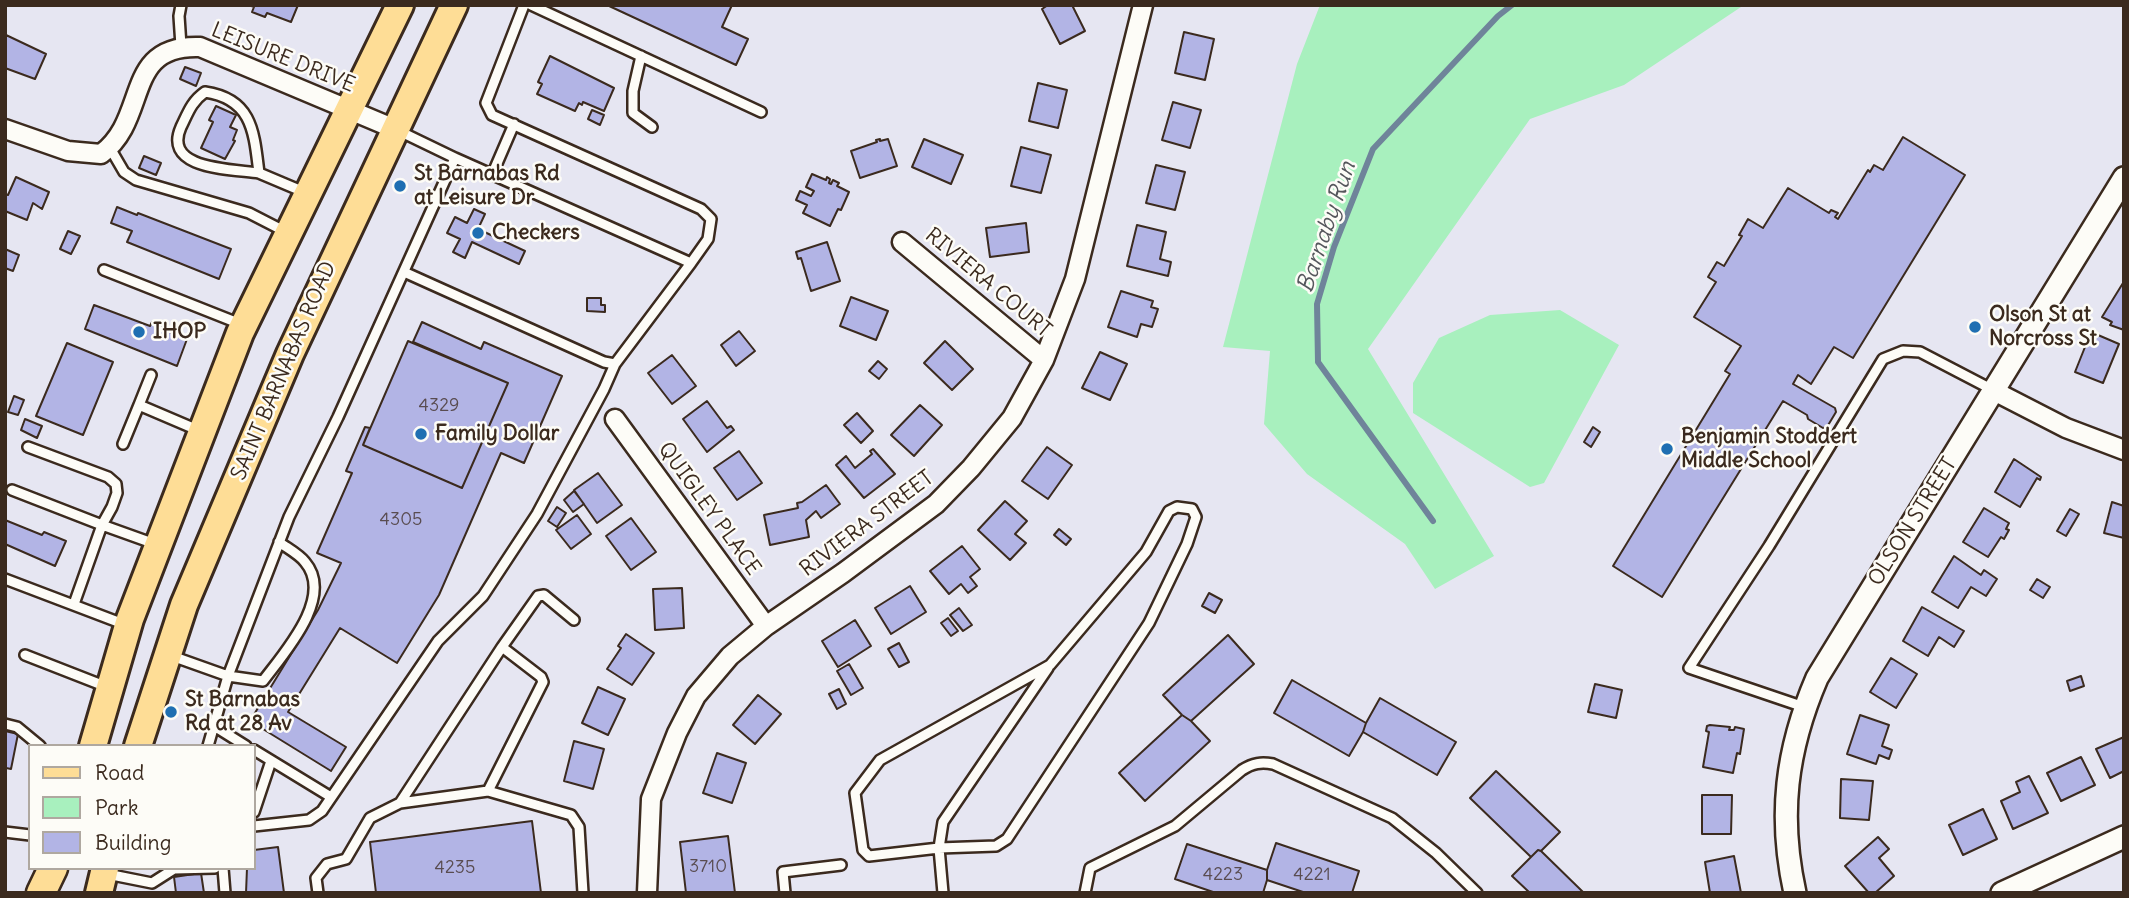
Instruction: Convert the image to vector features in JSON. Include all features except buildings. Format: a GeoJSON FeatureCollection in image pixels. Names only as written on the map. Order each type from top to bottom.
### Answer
{"type":"FeatureCollection","features":[{"type":"Feature","properties":{"kind":"highway"},"geometry":{"type":"LineString","coordinates":[[41,893],[52,870]]}},
{"type":"Feature","properties":{"kind":"main road"},"geometry":{"type":"LineString","coordinates":[[94,744],[128,625],[244,325],[400,5]]}},
{"type":"Feature","properties":{"kind":"main road","name":"SAINT BARNABAS ROAD"},"geometry":{"type":"LineString","coordinates":[[139,744],[184,605],[290,354],[454,5]]}},
{"type":"Feature","properties":{"kind":"main road"},"geometry":{"type":"LineString","coordinates":[[57,893],[62,870]]}},
{"type":"Feature","properties":{"kind":"street","name":"RIVIERA STREET"},"geometry":{"type":"LineString","coordinates":[[647,893],[651,799],[677,733],[696,696],[730,656],[766,625],[844,573],[936,504],[971,468],[1012,418],[1044,360],[1075,279],[1143,5]]}},
{"type":"Feature","properties":{"kind":"street","name":"LEISURE DRIVE"},"geometry":{"type":"LineString","coordinates":[[110,148],[119,137],[152,61],[164,51],[181,46],[201,47],[395,128]]}},
{"type":"Feature","properties":{"kind":"street"},"geometry":{"type":"LineString","coordinates":[[5,129],[68,151],[101,154],[110,148]]}},
{"type":"Feature","properties":{"kind":"street","name":"OLSON STREET"},"geometry":{"type":"LineString","coordinates":[[1795,893],[1786,846],[1788,767],[1795,734],[1817,678],[2124,178]]}},
{"type":"Feature","properties":{"kind":"street","name":"RIVIERA COURT"},"geometry":{"type":"LineString","coordinates":[[902,242],[1044,360]]}},
{"type":"Feature","properties":{"kind":"street"},"geometry":{"type":"LineString","coordinates":[[1994,391],[2066,428],[2124,450]]}},
{"type":"Feature","properties":{"kind":"street","name":"QUIGLEY PLACE"},"geometry":{"type":"LineString","coordinates":[[615,419],[766,625]]}},
{"type":"Feature","properties":{"kind":"street"},"geometry":{"type":"LineString","coordinates":[[2002,893],[2124,837]]}},
{"type":"Feature","properties":{"kind":"lane"},"geometry":{"type":"LineString","coordinates":[[181,5],[181,46]]}},
{"type":"Feature","properties":{"kind":"lane"},"geometry":{"type":"LineString","coordinates":[[256,825],[309,820],[322,811],[438,642],[484,596],[537,514],[615,364],[708,239],[710,219],[701,209],[492,115],[486,103],[524,5]]}},
{"type":"Feature","properties":{"kind":"lane"},"geometry":{"type":"LineString","coordinates":[[531,5],[761,112]]}},
{"type":"Feature","properties":{"kind":"lane"},"geometry":{"type":"LineString","coordinates":[[641,56],[633,90],[633,113],[652,127]]}},
{"type":"Feature","properties":{"kind":"lane"},"geometry":{"type":"LineString","coordinates":[[258,173],[251,122],[235,103],[219,94],[205,92],[193,100],[177,136],[177,146],[183,155],[196,163],[258,173],[309,194]]}},
{"type":"Feature","properties":{"kind":"lane"},"geometry":{"type":"LineString","coordinates":[[492,175],[514,124]]}},
{"type":"Feature","properties":{"kind":"lane"},"geometry":{"type":"LineString","coordinates":[[395,128],[492,175],[691,263]]}},
{"type":"Feature","properties":{"kind":"lane"},"geometry":{"type":"LineString","coordinates":[[110,148],[124,172],[136,180],[249,213],[290,234]]}},
{"type":"Feature","properties":{"kind":"lane"},"geometry":{"type":"LineString","coordinates":[[209,744],[228,676],[279,542],[455,158]]}},
{"type":"Feature","properties":{"kind":"lane"},"geometry":{"type":"LineString","coordinates":[[104,270],[244,325]]}},
{"type":"Feature","properties":{"kind":"lane"},"geometry":{"type":"LineString","coordinates":[[404,272],[604,362],[615,364]]}},
{"type":"Feature","properties":{"kind":"lane"},"geometry":{"type":"LineString","coordinates":[[1804,707],[1689,668],[1769,546],[1883,359],[1903,351],[1920,352],[1994,391]]}},
{"type":"Feature","properties":{"kind":"lane"},"geometry":{"type":"LineString","coordinates":[[123,444],[151,375]]}},
{"type":"Feature","properties":{"kind":"lane"},"geometry":{"type":"LineString","coordinates":[[139,405],[201,432]]}},
{"type":"Feature","properties":{"kind":"lane"},"geometry":{"type":"LineString","coordinates":[[28,447],[108,477],[116,484],[115,500],[102,524],[74,604]]}},
{"type":"Feature","properties":{"kind":"lane"},"geometry":{"type":"LineString","coordinates":[[12,490],[157,545]]}},
{"type":"Feature","properties":{"kind":"lane"},"geometry":{"type":"LineString","coordinates":[[943,893],[939,848],[943,822],[1050,665],[1146,552],[1169,511],[1177,507],[1192,509],[1196,517],[1187,544],[1149,623],[1007,839],[996,846],[939,848],[869,856],[863,850],[855,793],[880,760],[1050,665]]}},
{"type":"Feature","properties":{"kind":"lane"},"geometry":{"type":"LineString","coordinates":[[167,655],[228,676],[263,681],[305,622],[315,595],[313,579],[306,562],[279,542]]}},
{"type":"Feature","properties":{"kind":"lane"},"geometry":{"type":"LineString","coordinates":[[5,579],[128,625]]}},
{"type":"Feature","properties":{"kind":"lane"},"geometry":{"type":"LineString","coordinates":[[400,803],[538,596],[544,595],[574,620]]}},
{"type":"Feature","properties":{"kind":"lane"},"geometry":{"type":"LineString","coordinates":[[488,791],[543,682],[541,677],[502,647]]}},
{"type":"Feature","properties":{"kind":"lane"},"geometry":{"type":"LineString","coordinates":[[25,655],[109,687]]}},
{"type":"Feature","properties":{"kind":"lane"},"geometry":{"type":"LineString","coordinates":[[5,724],[17,727],[38,744]]}},
{"type":"Feature","properties":{"kind":"lane"},"geometry":{"type":"LineString","coordinates":[[214,726],[243,744]]}},
{"type":"Feature","properties":{"kind":"lane"},"geometry":{"type":"LineString","coordinates":[[256,751],[331,797]]}},
{"type":"Feature","properties":{"kind":"lane"},"geometry":{"type":"LineString","coordinates":[[256,806],[271,761]]}},
{"type":"Feature","properties":{"kind":"lane"},"geometry":{"type":"LineString","coordinates":[[1085,893],[1090,867],[1175,826],[1242,770],[1252,764],[1263,763],[1273,764],[1392,818],[1436,853],[1477,893]]}},
{"type":"Feature","properties":{"kind":"lane"},"geometry":{"type":"LineString","coordinates":[[318,893],[316,878],[327,864],[346,859],[370,818],[400,803],[488,791],[571,815],[579,827],[583,893]]}},
{"type":"Feature","properties":{"kind":"lane"},"geometry":{"type":"LineString","coordinates":[[5,832],[28,835]]}},
{"type":"Feature","properties":{"kind":"lane"},"geometry":{"type":"LineString","coordinates":[[785,893],[783,872],[841,865]]}},
{"type":"Feature","properties":{"kind":"lane"},"geometry":{"type":"LineString","coordinates":[[103,878],[153,888],[173,870]]}},
{"type":"Feature","properties":{"kind":"lane"},"geometry":{"type":"LineString","coordinates":[[223,870],[225,893]]}},
{"type":"Feature","properties":{"kind":"green space"},"geometry":{"type":"Polygon","coordinates":[[[1320,5],[1744,5],[1624,85],[1530,119],[1368,349],[1494,556],[1435,589],[1405,544],[1307,474],[1264,424],[1270,351],[1223,347],[1297,64],[1320,5]]]}},
{"type":"Feature","properties":{"kind":"green space"},"geometry":{"type":"Polygon","coordinates":[[[1560,310],[1619,345],[1544,483],[1530,487],[1413,413],[1413,383],[1439,338],[1490,315],[1560,310]]]}},
{"type":"Feature","properties":{"kind":"waterway","name":"Barnaby Run"},"geometry":{"type":"LineString","coordinates":[[1433,521],[1318,362],[1317,304],[1334,247],[1373,149],[1498,16],[1512,5]]}},
{"type":"Feature","properties":{"kind":"place","name":"St Barnabas Rd at Leisure Dr"},"geometry":{"type":"Point","coordinates":[400,186]}},
{"type":"Feature","properties":{"kind":"place","name":"Checkers"},"geometry":{"type":"Point","coordinates":[478,233]}},
{"type":"Feature","properties":{"kind":"place","name":"Olson St at Norcross St"},"geometry":{"type":"Point","coordinates":[1975,327]}},
{"type":"Feature","properties":{"kind":"place","name":"IHOP"},"geometry":{"type":"Point","coordinates":[139,332]}},
{"type":"Feature","properties":{"kind":"place","name":"Family Dollar"},"geometry":{"type":"Point","coordinates":[421,434]}},
{"type":"Feature","properties":{"kind":"place","name":"Benjamin Stoddert Middle School"},"geometry":{"type":"Point","coordinates":[1667,449]}},
{"type":"Feature","properties":{"kind":"place","name":"St Barnabas Rd at 28 Av"},"geometry":{"type":"Point","coordinates":[171,712]}}]}
